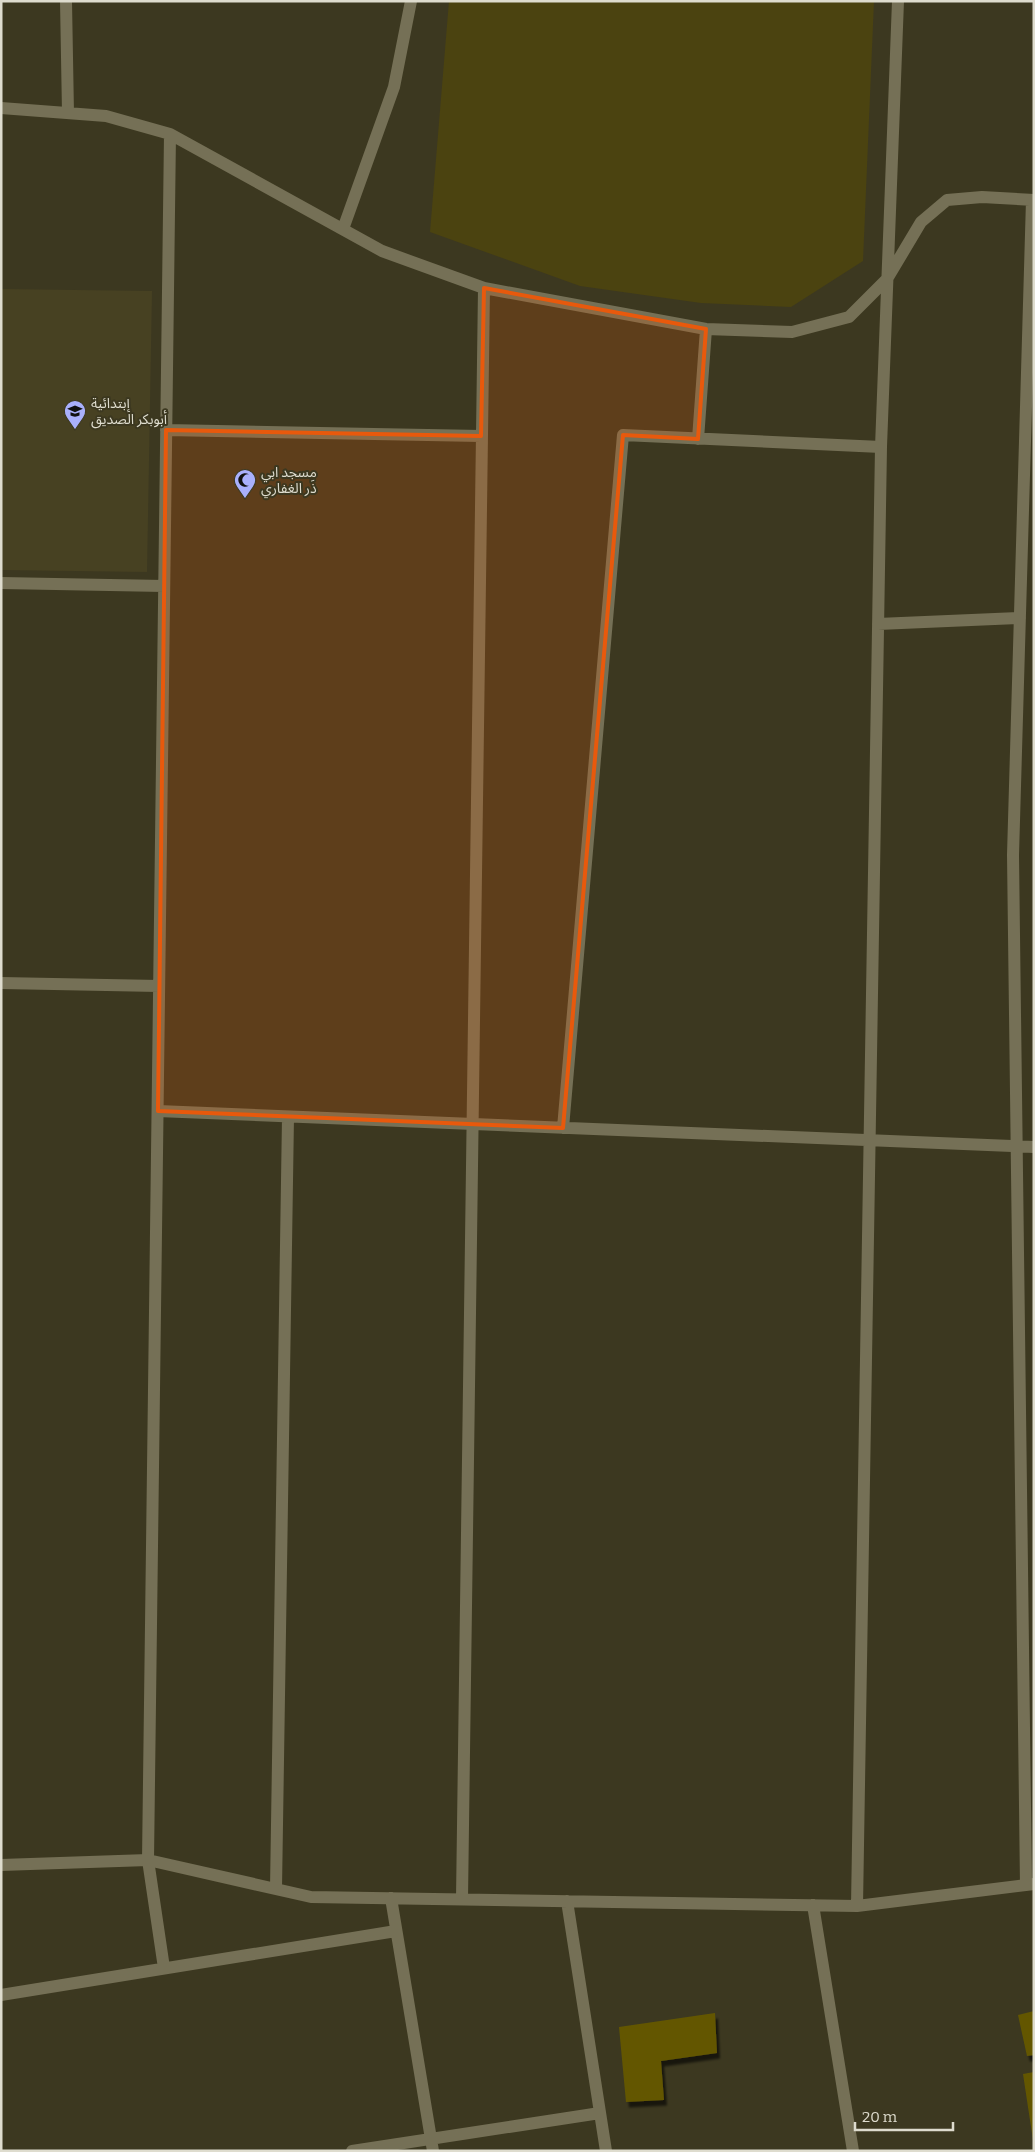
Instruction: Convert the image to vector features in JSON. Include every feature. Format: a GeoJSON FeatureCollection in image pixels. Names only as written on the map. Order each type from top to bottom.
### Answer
{"type":"FeatureCollection","features":[{"type":"Feature","properties":{"kind":"street"},"geometry":{"type":"LineString","coordinates":[[66,1],[68,113]]}},
{"type":"Feature","properties":{"kind":"street"},"geometry":{"type":"LineString","coordinates":[[343,229],[394,87],[411,1]]}},
{"type":"Feature","properties":{"kind":"street"},"geometry":{"type":"LineString","coordinates":[[857,1906],[881,447],[898,1]]}},
{"type":"Feature","properties":{"kind":"street"},"geometry":{"type":"LineString","coordinates":[[1,108],[106,116],[170,134],[382,251],[484,288],[706,328],[792,332],[849,317],[887,279],[920,222],[947,200],[982,197],[1033,200],[1013,855],[1030,1885],[857,1906],[310,1897],[148,1860],[1,1865]]}},
{"type":"Feature","properties":{"kind":"street"},"geometry":{"type":"LineString","coordinates":[[164,1968],[148,1860],[170,134]]}},
{"type":"Feature","properties":{"kind":"street"},"geometry":{"type":"LineString","coordinates":[[462,1899],[484,288]]}},
{"type":"Feature","properties":{"kind":"street"},"geometry":{"type":"LineString","coordinates":[[698,439],[706,328]]}},
{"type":"Feature","properties":{"kind":"street"},"geometry":{"type":"LineString","coordinates":[[166,430],[482,436]]}},
{"type":"Feature","properties":{"kind":"street"},"geometry":{"type":"LineString","coordinates":[[563,1128],[622,435],[881,447]]}},
{"type":"Feature","properties":{"kind":"street"},"geometry":{"type":"LineString","coordinates":[[1,583],[164,586]]}},
{"type":"Feature","properties":{"kind":"street"},"geometry":{"type":"LineString","coordinates":[[878,624],[1020,618]]}},
{"type":"Feature","properties":{"kind":"street"},"geometry":{"type":"LineString","coordinates":[[1,983],[160,986]]}},
{"type":"Feature","properties":{"kind":"street"},"geometry":{"type":"LineString","coordinates":[[158,1111],[1034,1148]]}},
{"type":"Feature","properties":{"kind":"street"},"geometry":{"type":"LineString","coordinates":[[276,1889],[288,1117]]}},
{"type":"Feature","properties":{"kind":"street"},"geometry":{"type":"LineString","coordinates":[[391,1898],[432,2145]]}},
{"type":"Feature","properties":{"kind":"street"},"geometry":{"type":"LineString","coordinates":[[567,1901],[606,2151]]}},
{"type":"Feature","properties":{"kind":"street"},"geometry":{"type":"LineString","coordinates":[[813,1906],[853,2151]]}},
{"type":"Feature","properties":{"kind":"street"},"geometry":{"type":"LineString","coordinates":[[1,1995],[396,1931]]}},
{"type":"Feature","properties":{"kind":"street"},"geometry":{"type":"LineString","coordinates":[[352,2151],[432,2145],[600,2114]]}},
{"type":"Feature","properties":{"kind":"highlighted area"},"geometry":{"type":"Polygon","coordinates":[[[484,288],[706,329],[698,439],[623,435],[563,1128],[158,1111],[166,430],[481,436],[484,288]]]}},
{"type":"Feature","properties":{"kind":"shaded area"},"geometry":{"type":"Polygon","coordinates":[[[449,1],[874,1],[863,261],[791,307],[701,303],[580,286],[430,232],[449,1]]]}},
{"type":"Feature","properties":{"kind":"shaded area","name":"إبتدائية أبوبكر الصديق"},"geometry":{"type":"Polygon","coordinates":[[[1,289],[152,291],[147,572],[1,570],[1,289]]]}},
{"type":"Feature","properties":{"kind":"building"},"geometry":{"type":"Polygon","coordinates":[[[1034,2011],[1034,2055],[1027,2056],[1018,2015],[1034,2011]]]}},
{"type":"Feature","properties":{"kind":"building"},"geometry":{"type":"Polygon","coordinates":[[[715,2013],[717,2053],[661,2061],[664,2100],[626,2102],[619,2027],[715,2013]]]}},
{"type":"Feature","properties":{"kind":"building"},"geometry":{"type":"Polygon","coordinates":[[[1034,2072],[1034,2140],[1033,2140],[1023,2074],[1034,2072]]]}},
{"type":"Feature","properties":{"kind":"place","name":"إبتدائية أبوبكر الصديق"},"geometry":{"type":"Point","coordinates":[75,430]}},
{"type":"Feature","properties":{"kind":"place","name":"مسجد ابي ذَر الغفاري"},"geometry":{"type":"Point","coordinates":[245,499]}}]}
